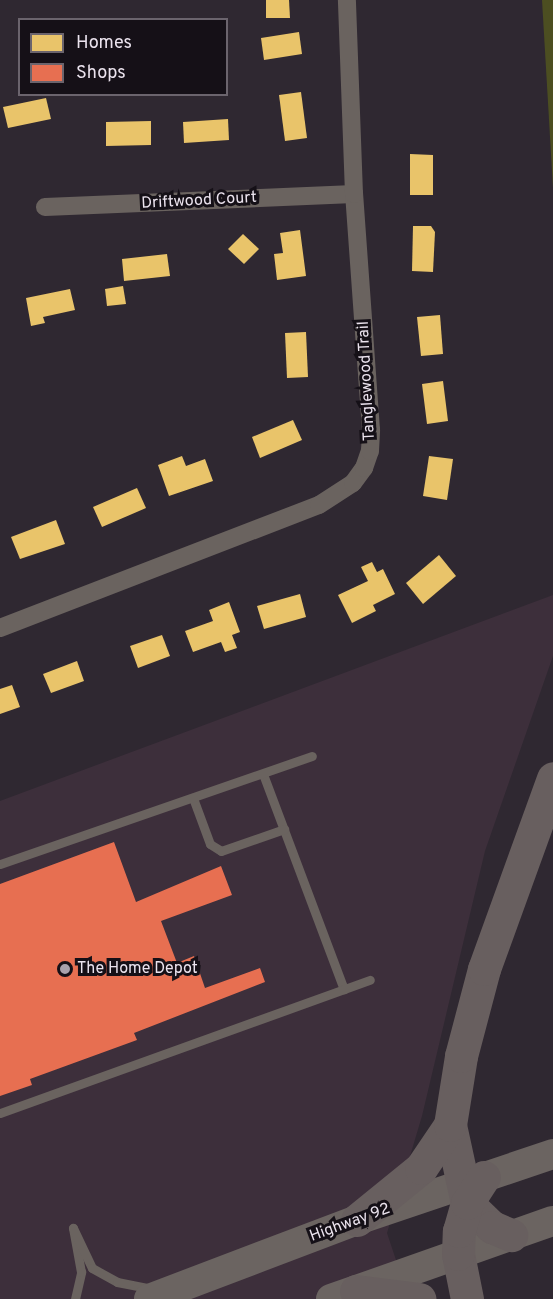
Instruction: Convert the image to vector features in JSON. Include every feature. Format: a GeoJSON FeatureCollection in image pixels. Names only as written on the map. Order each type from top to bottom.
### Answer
{"type":"FeatureCollection","features":[{"type":"Feature","properties":{"kind":"highway"},"geometry":{"type":"LineString","coordinates":[[357,1220],[421,1168],[450,1125],[461,1056],[484,969],[553,778]]}},
{"type":"Feature","properties":{"kind":"highway"},"geometry":{"type":"LineString","coordinates":[[450,1125],[471,1188],[492,1227],[511,1235]]}},
{"type":"Feature","properties":{"kind":"highway"},"geometry":{"type":"LineString","coordinates":[[467,1299],[458,1254],[471,1188]]}},
{"type":"Feature","properties":{"kind":"highway"},"geometry":{"type":"LineString","coordinates":[[343,1295],[419,1299]]}},
{"type":"Feature","properties":{"kind":"main road","name":"Highway 92"},"geometry":{"type":"LineString","coordinates":[[158,1295],[357,1220],[471,1188],[553,1154]]}},
{"type":"Feature","properties":{"kind":"main road"},"geometry":{"type":"LineString","coordinates":[[343,1295],[553,1221]]}},
{"type":"Feature","properties":{"kind":"street","name":"Tanglewood Trail"},"geometry":{"type":"LineString","coordinates":[[0,628],[319,505],[353,483],[370,451],[371,430],[354,194],[346,0]]}},
{"type":"Feature","properties":{"kind":"street","name":"Driftwood Court"},"geometry":{"type":"LineString","coordinates":[[45,207],[354,194]]}},
{"type":"Feature","properties":{"kind":"lane"},"geometry":{"type":"LineString","coordinates":[[0,864],[312,756]]}},
{"type":"Feature","properties":{"kind":"lane"},"geometry":{"type":"LineString","coordinates":[[263,774],[344,989]]}},
{"type":"Feature","properties":{"kind":"lane"},"geometry":{"type":"LineString","coordinates":[[193,798],[210,844],[221,851],[284,829]]}},
{"type":"Feature","properties":{"kind":"lane"},"geometry":{"type":"LineString","coordinates":[[0,1113],[370,980]]}},
{"type":"Feature","properties":{"kind":"lane"},"geometry":{"type":"LineString","coordinates":[[75,1299],[81,1272],[73,1228],[92,1268],[117,1282],[158,1295]]}},
{"type":"Feature","properties":{"kind":"shaded area"},"geometry":{"type":"Polygon","coordinates":[[[553,595],[553,656],[485,851],[422,1116],[387,1233],[409,1299],[0,1299],[0,801],[553,595]]]}},
{"type":"Feature","properties":{"kind":"green space"},"geometry":{"type":"Polygon","coordinates":[[[542,0],[553,0],[553,188],[542,0]]]}},
{"type":"Feature","properties":{"kind":"building: Homes"},"geometry":{"type":"Polygon","coordinates":[[[266,0],[289,0],[290,18],[266,18],[266,0]]]}},
{"type":"Feature","properties":{"kind":"building: Homes"},"geometry":{"type":"Polygon","coordinates":[[[299,32],[302,54],[264,60],[261,38],[299,32]]]}},
{"type":"Feature","properties":{"kind":"building: Homes"},"geometry":{"type":"Polygon","coordinates":[[[301,92],[307,138],[285,141],[279,95],[301,92]]]}},
{"type":"Feature","properties":{"kind":"building: Homes"},"geometry":{"type":"Polygon","coordinates":[[[46,98],[51,119],[8,128],[3,107],[46,98]]]}},
{"type":"Feature","properties":{"kind":"building: Homes"},"geometry":{"type":"Polygon","coordinates":[[[228,119],[229,140],[184,143],[183,122],[228,119]]]}},
{"type":"Feature","properties":{"kind":"building: Homes"},"geometry":{"type":"Polygon","coordinates":[[[151,121],[151,145],[106,146],[106,122],[151,121]]]}},
{"type":"Feature","properties":{"kind":"building: Homes"},"geometry":{"type":"Polygon","coordinates":[[[410,154],[433,155],[433,195],[410,195],[410,154]]]}},
{"type":"Feature","properties":{"kind":"building: Homes"},"geometry":{"type":"Polygon","coordinates":[[[413,226],[431,226],[435,232],[433,272],[412,271],[413,226]]]}},
{"type":"Feature","properties":{"kind":"building: Homes"},"geometry":{"type":"Polygon","coordinates":[[[300,230],[306,276],[277,280],[274,254],[283,253],[280,233],[300,230]]]}},
{"type":"Feature","properties":{"kind":"building: Homes"},"geometry":{"type":"Polygon","coordinates":[[[243,234],[259,249],[244,264],[228,249],[243,234]]]}},
{"type":"Feature","properties":{"kind":"building: Homes"},"geometry":{"type":"Polygon","coordinates":[[[167,254],[170,276],[124,281],[122,259],[167,254]]]}},
{"type":"Feature","properties":{"kind":"building: Homes"},"geometry":{"type":"Polygon","coordinates":[[[123,286],[126,304],[107,306],[105,289],[123,286]]]}},
{"type":"Feature","properties":{"kind":"building: Homes"},"geometry":{"type":"Polygon","coordinates":[[[70,289],[75,310],[43,317],[45,323],[31,326],[26,298],[70,289]]]}},
{"type":"Feature","properties":{"kind":"building: Homes"},"geometry":{"type":"Polygon","coordinates":[[[440,315],[443,354],[421,356],[417,317],[440,315]]]}},
{"type":"Feature","properties":{"kind":"building: Homes"},"geometry":{"type":"Polygon","coordinates":[[[306,332],[308,377],[287,378],[285,333],[306,332]]]}},
{"type":"Feature","properties":{"kind":"building: Homes"},"geometry":{"type":"Polygon","coordinates":[[[443,381],[448,421],[427,424],[422,384],[443,381]]]}},
{"type":"Feature","properties":{"kind":"building: Homes"},"geometry":{"type":"Polygon","coordinates":[[[293,420],[302,440],[260,458],[252,437],[293,420]]]}},
{"type":"Feature","properties":{"kind":"building: Homes"},"geometry":{"type":"Polygon","coordinates":[[[182,456],[186,466],[205,459],[213,481],[169,496],[158,465],[182,456]]]}},
{"type":"Feature","properties":{"kind":"building: Homes"},"geometry":{"type":"Polygon","coordinates":[[[429,456],[453,459],[447,500],[423,496],[429,456]]]}},
{"type":"Feature","properties":{"kind":"building: Homes"},"geometry":{"type":"Polygon","coordinates":[[[137,488],[146,508],[102,527],[93,507],[137,488]]]}},
{"type":"Feature","properties":{"kind":"building: Homes"},"geometry":{"type":"Polygon","coordinates":[[[56,520],[65,544],[20,559],[11,537],[56,520]]]}},
{"type":"Feature","properties":{"kind":"building: Homes"},"geometry":{"type":"Polygon","coordinates":[[[439,555],[456,576],[423,604],[406,583],[439,555]]]}},
{"type":"Feature","properties":{"kind":"building: Homes"},"geometry":{"type":"Polygon","coordinates":[[[372,562],[377,572],[383,569],[395,594],[373,605],[376,611],[352,623],[338,595],[368,581],[361,567],[372,562]]]}},
{"type":"Feature","properties":{"kind":"building: Homes"},"geometry":{"type":"Polygon","coordinates":[[[300,594],[306,617],[264,629],[257,606],[300,594]]]}},
{"type":"Feature","properties":{"kind":"building: Homes"},"geometry":{"type":"Polygon","coordinates":[[[229,602],[240,632],[232,635],[237,648],[225,652],[221,642],[193,652],[185,631],[213,621],[209,610],[229,602]]]}},
{"type":"Feature","properties":{"kind":"building: Homes"},"geometry":{"type":"Polygon","coordinates":[[[162,635],[170,656],[138,668],[130,646],[162,635]]]}},
{"type":"Feature","properties":{"kind":"building: Homes"},"geometry":{"type":"Polygon","coordinates":[[[77,661],[84,681],[51,693],[43,674],[77,661]]]}},
{"type":"Feature","properties":{"kind":"building: Homes"},"geometry":{"type":"Polygon","coordinates":[[[12,685],[20,707],[0,714],[0,689],[12,685]]]}},
{"type":"Feature","properties":{"kind":"building: Shops","name":"The Home Depot"},"geometry":{"type":"Polygon","coordinates":[[[114,842],[136,902],[221,866],[232,895],[161,921],[177,963],[194,956],[205,988],[260,968],[265,982],[134,1033],[137,1040],[30,1079],[32,1085],[0,1096],[0,884],[114,842]]]}},
{"type":"Feature","properties":{"kind":"place","name":"The Home Depot"},"geometry":{"type":"Point","coordinates":[65,969]}}]}
